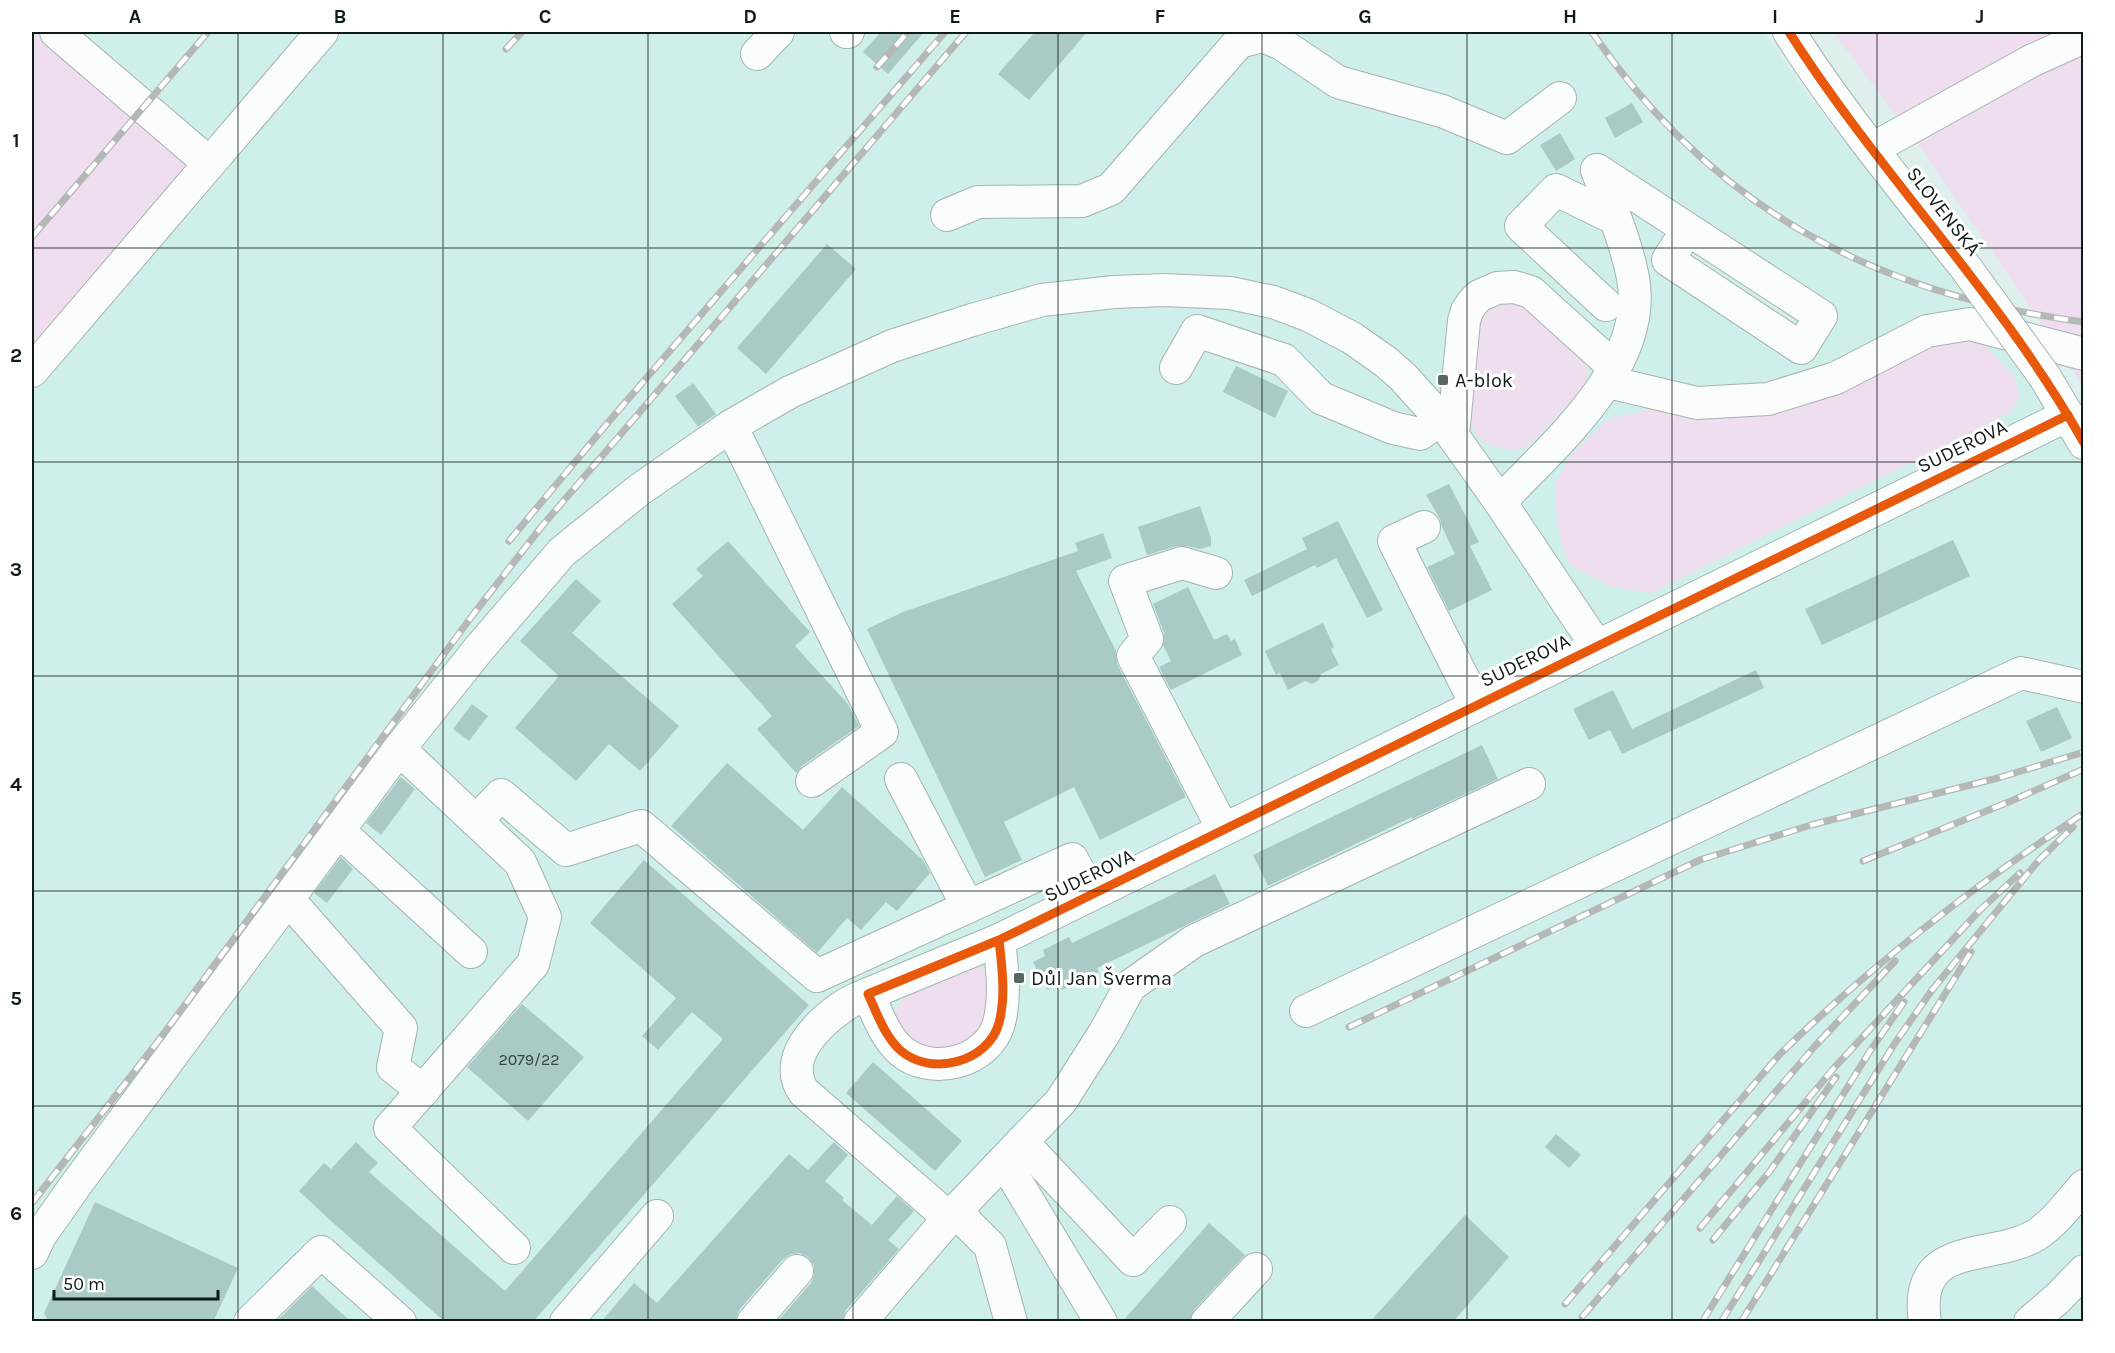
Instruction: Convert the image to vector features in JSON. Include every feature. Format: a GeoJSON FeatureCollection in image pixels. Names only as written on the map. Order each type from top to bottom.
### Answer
{"type":"FeatureCollection","features":[{"type":"Feature","properties":{"kind":"street"},"geometry":{"type":"LineString","coordinates":[[56,32],[209,163]]}},
{"type":"Feature","properties":{"kind":"street"},"geometry":{"type":"LineString","coordinates":[[32,371],[322,32]]}},
{"type":"Feature","properties":{"kind":"street"},"geometry":{"type":"LineString","coordinates":[[758,54],[778,32]]}},
{"type":"Feature","properties":{"kind":"street","name":"SLOVENSKÁ"},"geometry":{"type":"LineString","coordinates":[[1790,32],[1825,86],[1966,268],[2045,377],[2084,443]]}},
{"type":"Feature","properties":{"kind":"street"},"geometry":{"type":"LineString","coordinates":[[947,215],[978,202],[1083,201],[1110,189],[1239,42],[1262,36],[1281,43],[1338,82],[1442,111],[1507,138],[1560,98]]}},
{"type":"Feature","properties":{"kind":"street"},"geometry":{"type":"LineString","coordinates":[[1872,149],[2031,61],[2084,36]]}},
{"type":"Feature","properties":{"kind":"street"},"geometry":{"type":"LineString","coordinates":[[1500,502],[1591,405],[1612,375],[1627,343],[1635,298],[1633,278],[1597,170],[1687,230]]}},
{"type":"Feature","properties":{"kind":"street"},"geometry":{"type":"LineString","coordinates":[[1606,305],[1521,226],[1556,190],[1614,218]]}},
{"type":"Feature","properties":{"kind":"street"},"geometry":{"type":"LineString","coordinates":[[1447,427],[1464,321],[1473,302],[1489,291],[1514,287],[1531,292],[1612,375],[1697,404],[1768,399],[1836,378],[1927,331],[1971,324],[2084,354]]}},
{"type":"Feature","properties":{"kind":"street"},"geometry":{"type":"LineString","coordinates":[[32,1253],[40,1236],[75,1186],[399,749],[478,650],[562,552],[639,490],[731,426],[790,392],[892,346],[1042,300],[1124,291],[1230,293],[1273,302],[1308,315],[1352,338],[1386,362],[1403,377],[1447,427],[1596,645]]}},
{"type":"Feature","properties":{"kind":"street"},"geometry":{"type":"LineString","coordinates":[[1284,360],[1308,315]]}},
{"type":"Feature","properties":{"kind":"street"},"geometry":{"type":"LineString","coordinates":[[1176,368],[1197,331],[1284,360],[1320,398],[1393,428],[1420,434],[1447,427]]}},
{"type":"Feature","properties":{"kind":"street","name":"SUDEROVA"},"geometry":{"type":"LineString","coordinates":[[953,1215],[804,1092],[798,1083],[796,1074],[800,1052],[807,1039],[842,1006],[999,940],[2068,415]]}},
{"type":"Feature","properties":{"kind":"street"},"geometry":{"type":"LineString","coordinates":[[731,426],[882,732],[812,781]]}},
{"type":"Feature","properties":{"kind":"street"},"geometry":{"type":"LineString","coordinates":[[1424,526],[1394,542],[1476,705]]}},
{"type":"Feature","properties":{"kind":"street"},"geometry":{"type":"LineString","coordinates":[[1216,573],[1182,563],[1125,581],[1147,639],[1133,656],[1223,829]]}},
{"type":"Feature","properties":{"kind":"street"},"geometry":{"type":"LineString","coordinates":[[1306,1011],[2021,673],[2084,687]]}},
{"type":"Feature","properties":{"kind":"street"},"geometry":{"type":"LineString","coordinates":[[399,749],[520,862],[545,917],[533,964],[390,1128],[514,1248]]}},
{"type":"Feature","properties":{"kind":"street"},"geometry":{"type":"LineString","coordinates":[[901,779],[968,907]]}},
{"type":"Feature","properties":{"kind":"street"},"geometry":{"type":"LineString","coordinates":[[860,1322],[953,1215],[1060,1101],[1105,1032],[1130,986],[1194,941],[1529,784]]}},
{"type":"Feature","properties":{"kind":"street"},"geometry":{"type":"LineString","coordinates":[[476,821],[501,795],[566,850],[641,826],[817,976],[1072,859],[1091,894]]}},
{"type":"Feature","properties":{"kind":"street"},"geometry":{"type":"LineString","coordinates":[[338,830],[471,952]]}},
{"type":"Feature","properties":{"kind":"street"},"geometry":{"type":"LineString","coordinates":[[288,899],[401,1028],[393,1067],[423,1091]]}},
{"type":"Feature","properties":{"kind":"street"},"geometry":{"type":"LineString","coordinates":[[858,957],[874,991],[887,1034],[902,1051],[925,1062],[945,1063],[976,1054],[988,1044],[999,1024],[1003,978],[999,940]]}},
{"type":"Feature","properties":{"kind":"street"},"geometry":{"type":"LineString","coordinates":[[1013,1151],[1134,1260],[1170,1222]]}},
{"type":"Feature","properties":{"kind":"street"},"geometry":{"type":"LineString","coordinates":[[1013,1151],[1101,1322]]}},
{"type":"Feature","properties":{"kind":"street"},"geometry":{"type":"LineString","coordinates":[[1925,1322],[1927,1287],[1931,1278],[1947,1261],[1966,1254],[2018,1243],[2035,1235],[2053,1222],[2084,1186]]}},
{"type":"Feature","properties":{"kind":"street"},"geometry":{"type":"LineString","coordinates":[[953,1215],[990,1246],[1011,1322]]}},
{"type":"Feature","properties":{"kind":"street"},"geometry":{"type":"LineString","coordinates":[[566,1322],[657,1216]]}},
{"type":"Feature","properties":{"kind":"street"},"geometry":{"type":"LineString","coordinates":[[250,1322],[321,1252],[400,1322]]}},
{"type":"Feature","properties":{"kind":"street"},"geometry":{"type":"LineString","coordinates":[[1208,1322],[1256,1269]]}},
{"type":"Feature","properties":{"kind":"street"},"geometry":{"type":"LineString","coordinates":[[753,1322],[796,1271]]}},
{"type":"Feature","properties":{"kind":"street"},"geometry":{"type":"LineString","coordinates":[[2030,1322],[2084,1271]]}},
{"type":"Feature","properties":{"kind":"shaded area"},"geometry":{"type":"Polygon","coordinates":[[[32,32],[66,32],[209,163],[32,371],[32,32]]]}},
{"type":"Feature","properties":{"kind":"shaded area"},"geometry":{"type":"Polygon","coordinates":[[[77,32],[1764,32],[1808,96],[1918,235],[1966,268],[2083,443],[2083,1321],[32,1322],[32,392],[231,166],[77,32]]]}},
{"type":"Feature","properties":{"kind":"shaded area"},"geometry":{"type":"Polygon","coordinates":[[[1833,32],[2083,32],[2083,385],[1928,158],[1833,32]]]}},
{"type":"Feature","properties":{"kind":"shaded area"},"geometry":{"type":"Polygon","coordinates":[[[1499,301],[1519,302],[1583,357],[1587,364],[1588,372],[1582,390],[1526,448],[1501,448],[1478,438],[1469,418],[1480,318],[1488,308],[1499,301]]]}},
{"type":"Feature","properties":{"kind":"shaded area"},"geometry":{"type":"Polygon","coordinates":[[[1972,331],[2014,376],[2020,397],[2009,413],[1652,593],[1612,587],[1570,565],[1562,545],[1557,520],[1555,484],[1571,455],[1608,419],[1900,353],[1972,331]]]}},
{"type":"Feature","properties":{"kind":"shaded area"},"geometry":{"type":"Polygon","coordinates":[[[975,965],[985,970],[989,994],[982,1033],[945,1053],[909,1042],[897,1019],[896,1014],[900,1003],[906,997],[975,965]]]}},
{"type":"Feature","properties":{"kind":"building"},"geometry":{"type":"Polygon","coordinates":[[[881,32],[924,32],[888,74],[863,52],[881,32]]]}},
{"type":"Feature","properties":{"kind":"building"},"geometry":{"type":"Polygon","coordinates":[[[1035,32],[1087,32],[1029,100],[998,74],[1035,32]]]}},
{"type":"Feature","properties":{"kind":"building"},"geometry":{"type":"Polygon","coordinates":[[[1632,103],[1643,122],[1615,138],[1605,118],[1632,103]]]}},
{"type":"Feature","properties":{"kind":"building"},"geometry":{"type":"Polygon","coordinates":[[[1560,133],[1575,159],[1556,171],[1540,145],[1560,133]]]}},
{"type":"Feature","properties":{"kind":"building"},"geometry":{"type":"Polygon","coordinates":[[[827,244],[856,269],[766,374],[737,348],[827,244]]]}},
{"type":"Feature","properties":{"kind":"building"},"geometry":{"type":"Polygon","coordinates":[[[1236,366],[1288,391],[1275,418],[1223,392],[1236,366]]]}},
{"type":"Feature","properties":{"kind":"building"},"geometry":{"type":"Polygon","coordinates":[[[693,383],[716,414],[698,427],[675,396],[693,383]]]}},
{"type":"Feature","properties":{"kind":"building"},"geometry":{"type":"Polygon","coordinates":[[[1449,484],[1479,542],[1470,546],[1492,590],[1449,611],[1427,567],[1455,554],[1440,519],[1426,495],[1449,484]]]}},
{"type":"Feature","properties":{"kind":"building"},"geometry":{"type":"Polygon","coordinates":[[[1200,506],[1211,538],[1211,546],[1200,549],[1177,546],[1147,555],[1138,527],[1200,506]]]}},
{"type":"Feature","properties":{"kind":"building"},"geometry":{"type":"Polygon","coordinates":[[[1338,521],[1383,610],[1367,618],[1336,558],[1317,568],[1315,565],[1252,596],[1244,580],[1307,549],[1302,538],[1338,521]]]}},
{"type":"Feature","properties":{"kind":"building"},"geometry":{"type":"Polygon","coordinates":[[[1103,533],[1112,558],[1076,571],[1116,651],[1117,664],[1186,797],[1100,840],[1074,787],[1004,822],[1022,860],[985,877],[867,629],[903,612],[1078,551],[1075,543],[1103,533]]]}},
{"type":"Feature","properties":{"kind":"building"},"geometry":{"type":"Polygon","coordinates":[[[1953,540],[1970,576],[1822,645],[1805,609],[1953,540]]]}},
{"type":"Feature","properties":{"kind":"building"},"geometry":{"type":"Polygon","coordinates":[[[728,541],[810,632],[795,646],[848,704],[859,726],[802,766],[796,773],[757,729],[772,716],[672,604],[703,576],[696,569],[728,541]]]}},
{"type":"Feature","properties":{"kind":"building"},"geometry":{"type":"Polygon","coordinates":[[[576,579],[601,601],[572,633],[679,726],[640,771],[609,744],[576,781],[515,728],[559,676],[520,641],[576,579]]]}},
{"type":"Feature","properties":{"kind":"building"},"geometry":{"type":"Polygon","coordinates":[[[1188,587],[1214,640],[1227,634],[1231,641],[1235,639],[1242,655],[1171,690],[1159,667],[1171,661],[1163,645],[1164,633],[1153,604],[1188,587]]]}},
{"type":"Feature","properties":{"kind":"building"},"geometry":{"type":"Polygon","coordinates":[[[1323,623],[1339,665],[1321,674],[1319,680],[1312,684],[1305,681],[1288,690],[1280,673],[1276,675],[1265,651],[1323,623]]]}},
{"type":"Feature","properties":{"kind":"building"},"geometry":{"type":"Polygon","coordinates":[[[1756,670],[1764,688],[1622,754],[1610,730],[1589,740],[1573,709],[1613,690],[1632,729],[1756,670]]]}},
{"type":"Feature","properties":{"kind":"building"},"geometry":{"type":"Polygon","coordinates":[[[472,704],[488,716],[469,741],[453,729],[472,704]]]}},
{"type":"Feature","properties":{"kind":"building"},"geometry":{"type":"Polygon","coordinates":[[[2057,707],[2072,738],[2041,752],[2026,721],[2057,707]]]}},
{"type":"Feature","properties":{"kind":"building"},"geometry":{"type":"Polygon","coordinates":[[[1482,745],[1498,779],[1412,819],[1412,817],[1268,886],[1253,855],[1482,745]]]}},
{"type":"Feature","properties":{"kind":"building"},"geometry":{"type":"Polygon","coordinates":[[[727,763],[803,830],[842,787],[923,860],[930,873],[897,911],[886,902],[861,930],[847,918],[817,953],[671,826],[727,763]]]}},
{"type":"Feature","properties":{"kind":"building"},"geometry":{"type":"Polygon","coordinates":[[[401,777],[415,789],[381,835],[366,823],[401,777]]]}},
{"type":"Feature","properties":{"kind":"building"},"geometry":{"type":"Polygon","coordinates":[[[341,857],[353,869],[327,903],[314,893],[341,857]]]}},
{"type":"Feature","properties":{"kind":"building"},"geometry":{"type":"Polygon","coordinates":[[[644,860],[809,1005],[533,1322],[445,1322],[299,1191],[324,1163],[331,1169],[356,1142],[378,1163],[369,1172],[505,1291],[723,1039],[692,1012],[658,1050],[642,1036],[676,998],[590,923],[644,860]]]}},
{"type":"Feature","properties":{"kind":"building"},"geometry":{"type":"Polygon","coordinates":[[[1215,874],[1230,904],[1097,968],[1099,972],[1062,990],[1059,984],[1047,990],[1033,962],[1045,956],[1043,950],[1069,937],[1072,943],[1215,874]]]}},
{"type":"Feature","properties":{"kind":"building"},"geometry":{"type":"Polygon","coordinates":[[[522,1004],[584,1057],[528,1121],[467,1067],[522,1004]]]}},
{"type":"Feature","properties":{"kind":"building"},"geometry":{"type":"Polygon","coordinates":[[[873,1062],[962,1141],[935,1171],[846,1093],[873,1062]]]}},
{"type":"Feature","properties":{"kind":"building"},"geometry":{"type":"Polygon","coordinates":[[[1556,1134],[1581,1155],[1569,1168],[1545,1147],[1556,1134]]]}},
{"type":"Feature","properties":{"kind":"building"},"geometry":{"type":"Polygon","coordinates":[[[834,1142],[848,1155],[825,1181],[844,1198],[842,1200],[872,1225],[897,1196],[914,1211],[888,1240],[899,1249],[846,1310],[842,1322],[777,1322],[811,1283],[814,1275],[814,1265],[808,1257],[800,1253],[791,1254],[783,1259],[739,1310],[735,1322],[601,1322],[634,1283],[657,1303],[789,1154],[808,1170],[834,1142]]]}},
{"type":"Feature","properties":{"kind":"building"},"geometry":{"type":"Polygon","coordinates":[[[95,1202],[238,1268],[213,1322],[49,1322],[44,1313],[95,1202]]]}},
{"type":"Feature","properties":{"kind":"building"},"geometry":{"type":"Polygon","coordinates":[[[1465,1215],[1509,1257],[1453,1322],[1370,1322],[1465,1215]]]}},
{"type":"Feature","properties":{"kind":"building"},"geometry":{"type":"Polygon","coordinates":[[[1209,1223],[1245,1255],[1194,1310],[1190,1322],[1122,1322],[1209,1223]]]}},
{"type":"Feature","properties":{"kind":"building"},"geometry":{"type":"Polygon","coordinates":[[[312,1286],[339,1311],[352,1322],[276,1322],[312,1286]]]}},
{"type":"Feature","properties":{"kind":"railway"},"geometry":{"type":"LineString","coordinates":[[32,237],[208,32]]}},
{"type":"Feature","properties":{"kind":"railway"},"geometry":{"type":"LineString","coordinates":[[506,49],[522,32]]}},
{"type":"Feature","properties":{"kind":"railway"},"geometry":{"type":"LineString","coordinates":[[877,67],[908,32]]}},
{"type":"Feature","properties":{"kind":"railway"},"geometry":{"type":"LineString","coordinates":[[509,541],[611,419],[945,32]]}},
{"type":"Feature","properties":{"kind":"railway"},"geometry":{"type":"LineString","coordinates":[[32,1203],[159,1040],[472,616],[542,526],[966,32]]}},
{"type":"Feature","properties":{"kind":"railway"},"geometry":{"type":"LineString","coordinates":[[1592,32],[1639,94],[1690,147],[1745,194],[1805,232],[1868,265],[1936,290],[2008,309],[2084,322]]}},
{"type":"Feature","properties":{"kind":"railway"},"geometry":{"type":"LineString","coordinates":[[1349,1027],[1700,860],[1811,825],[1998,778],[2084,752]]}},
{"type":"Feature","properties":{"kind":"railway"},"geometry":{"type":"LineString","coordinates":[[1863,861],[2084,769]]}},
{"type":"Feature","properties":{"kind":"railway"},"geometry":{"type":"LineString","coordinates":[[1565,1304],[1780,1054],[1852,988],[1926,926],[2004,868],[2084,813]]}},
{"type":"Feature","properties":{"kind":"railway"},"geometry":{"type":"LineString","coordinates":[[1721,1322],[1895,1043],[1932,990],[2039,860],[2073,827]]}},
{"type":"Feature","properties":{"kind":"railway"},"geometry":{"type":"LineString","coordinates":[[1700,1228],[1834,1068],[1980,910],[2020,873]]}},
{"type":"Feature","properties":{"kind":"railway"},"geometry":{"type":"LineString","coordinates":[[1741,1322],[1971,952]]}},
{"type":"Feature","properties":{"kind":"railway"},"geometry":{"type":"LineString","coordinates":[[1582,1317],[1815,1046],[1895,961]]}},
{"type":"Feature","properties":{"kind":"railway"},"geometry":{"type":"LineString","coordinates":[[1702,1322],[1870,1051],[1904,1002]]}},
{"type":"Feature","properties":{"kind":"railway"},"geometry":{"type":"LineString","coordinates":[[1713,1240],[1770,1171],[1836,1077]]}},
{"type":"Feature","properties":{"kind":"cycle path"},"geometry":{"type":"LineString","coordinates":[[1789,32],[1861,135],[2016,336],[2084,443]]}},
{"type":"Feature","properties":{"kind":"cycle path"},"geometry":{"type":"LineString","coordinates":[[999,940],[1003,981],[1002,1002],[999,1023],[993,1037],[983,1048],[957,1062],[927,1063],[912,1058],[900,1050],[885,1031],[868,994],[999,940],[2068,415]]}},
{"type":"Feature","properties":{"kind":"place","name":"A-blok"},"geometry":{"type":"Point","coordinates":[1443,380]}},
{"type":"Feature","properties":{"kind":"place","name":"Důl Jan Šverma"},"geometry":{"type":"Point","coordinates":[1019,978]}}]}
